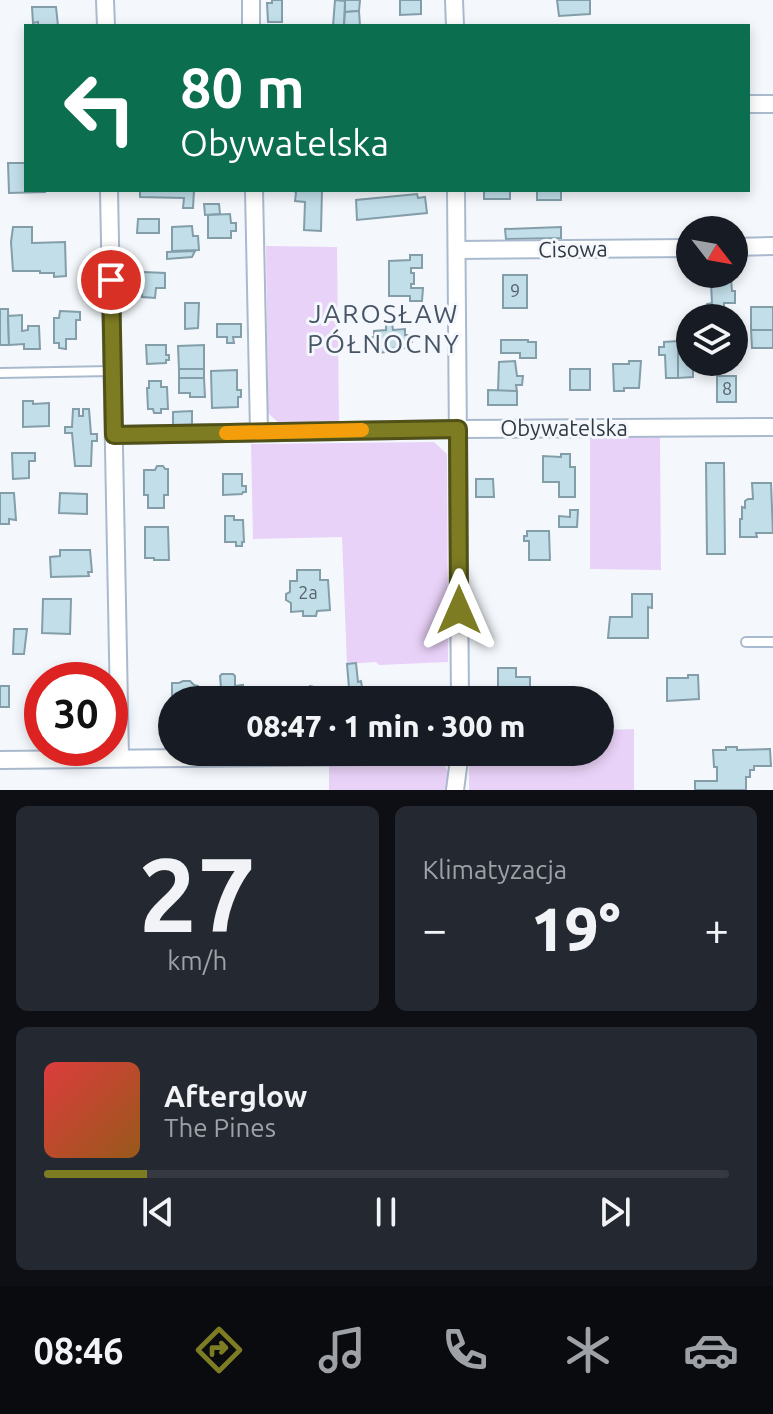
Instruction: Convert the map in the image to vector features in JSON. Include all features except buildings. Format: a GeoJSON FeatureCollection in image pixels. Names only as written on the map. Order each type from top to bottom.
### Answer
{"type":"FeatureCollection","features":[{"type":"Feature","properties":{"kind":"street"},"geometry":{"type":"LineString","coordinates":[[105,0],[106,24]]}},
{"type":"Feature","properties":{"kind":"street"},"geometry":{"type":"LineString","coordinates":[[251,0],[251,24]]}},
{"type":"Feature","properties":{"kind":"street"},"geometry":{"type":"LineString","coordinates":[[454,0],[455,24]]}},
{"type":"Feature","properties":{"kind":"street"},"geometry":{"type":"LineString","coordinates":[[750,104],[773,104]]}},
{"type":"Feature","properties":{"kind":"street"},"geometry":{"type":"LineString","coordinates":[[109,192],[118,662]]}},
{"type":"Feature","properties":{"kind":"street"},"geometry":{"type":"LineString","coordinates":[[254,192],[259,432]]}},
{"type":"Feature","properties":{"kind":"street"},"geometry":{"type":"LineString","coordinates":[[456,192],[460,686]]}},
{"type":"Feature","properties":{"kind":"street"},"geometry":{"type":"LineString","coordinates":[[748,247],[773,246]]}},
{"type":"Feature","properties":{"kind":"street","name":"Cisowa"},"geometry":{"type":"LineString","coordinates":[[457,250],[676,248]]}},
{"type":"Feature","properties":{"kind":"street","name":"Obywatelska"},"geometry":{"type":"LineString","coordinates":[[114,435],[773,427]]}},
{"type":"Feature","properties":{"kind":"street"},"geometry":{"type":"LineString","coordinates":[[128,758],[158,758]]}},
{"type":"Feature","properties":{"kind":"street"},"geometry":{"type":"LineString","coordinates":[[0,760],[24,760]]}},
{"type":"Feature","properties":{"kind":"street"},"geometry":{"type":"LineString","coordinates":[[455,790],[458,766]]}},
{"type":"Feature","properties":{"kind":"lane"},"geometry":{"type":"LineString","coordinates":[[0,373],[113,371]]}},
{"type":"Feature","properties":{"kind":"lane"},"geometry":{"type":"LineString","coordinates":[[746,642],[773,642]]}},
{"type":"Feature","properties":{"kind":"shaded area"},"geometry":{"type":"Polygon","coordinates":[[[266,246],[337,247],[339,422],[280,424],[268,413],[266,246]]]}},
{"type":"Feature","properties":{"kind":"shaded area"},"geometry":{"type":"Polygon","coordinates":[[[660,436],[661,570],[590,569],[590,437],[660,436]]]}},
{"type":"Feature","properties":{"kind":"shaded area"},"geometry":{"type":"Polygon","coordinates":[[[434,442],[447,454],[448,662],[347,664],[342,537],[253,539],[251,444],[434,442]]]}},
{"type":"Feature","properties":{"kind":"shaded area"},"geometry":{"type":"Polygon","coordinates":[[[634,729],[634,790],[469,790],[469,766],[614,766],[614,730],[634,729]]]}},
{"type":"Feature","properties":{"kind":"shaded area"},"geometry":{"type":"Polygon","coordinates":[[[329,766],[445,766],[450,776],[448,790],[329,790],[329,766]]]}},
{"type":"Feature","properties":{"kind":"slow traffic"},"geometry":{"type":"LineString","coordinates":[[226,433],[362,430]]}},
{"type":"Feature","properties":{"kind":"district","name":"JAROSŁAW PÓŁNOCNY"},"geometry":{"type":"Point","coordinates":[384,329]}},
{"type":"Feature","properties":{"kind":"route"},"geometry":{"type":"LineString","coordinates":[[111,280],[114,435],[458,429],[459,610]]}}]}
